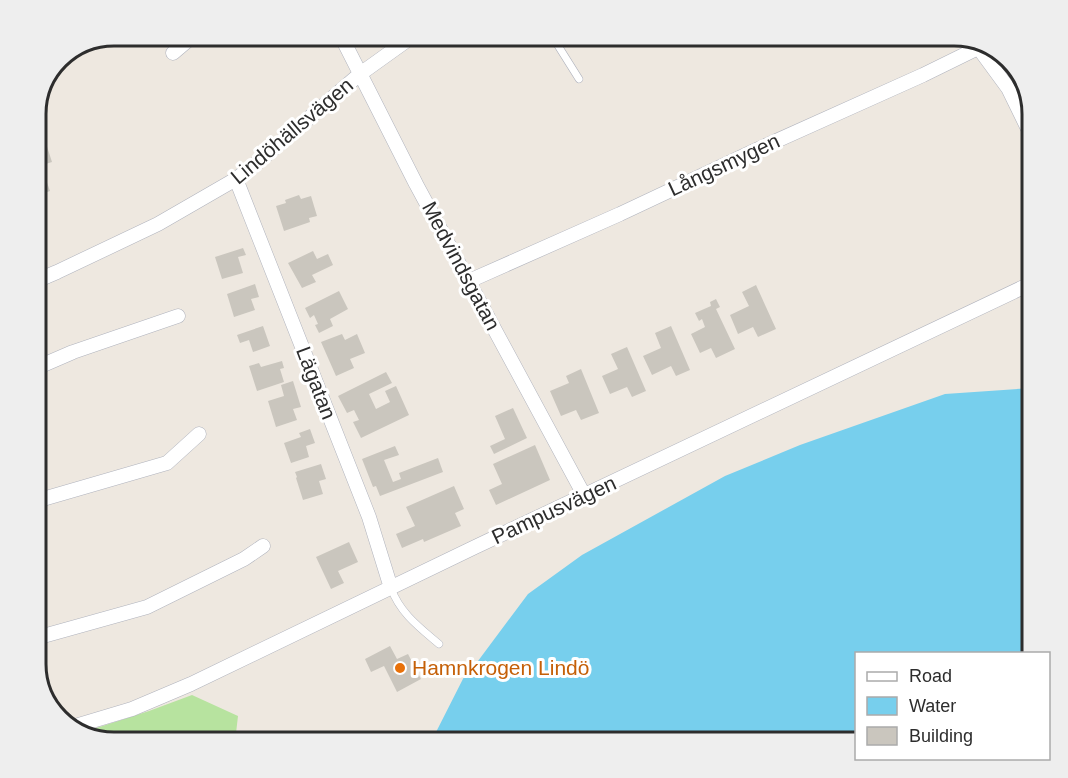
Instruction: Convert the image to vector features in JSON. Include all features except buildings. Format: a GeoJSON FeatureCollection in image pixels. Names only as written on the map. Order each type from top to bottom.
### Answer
{"type":"FeatureCollection","features":[{"type":"Feature","properties":{"kind":"street"},"geometry":{"type":"LineString","coordinates":[[173,53],[181,46]]}},
{"type":"Feature","properties":{"kind":"street","name":"Medvindsgatan"},"geometry":{"type":"LineString","coordinates":[[346,46],[416,184],[584,495]]}},
{"type":"Feature","properties":{"kind":"street","name":"Lindöhällsvägen"},"geometry":{"type":"LineString","coordinates":[[47,276],[158,224],[236,179],[360,74],[399,46]]}},
{"type":"Feature","properties":{"kind":"street","name":"Långsmygen"},"geometry":{"type":"LineString","coordinates":[[469,281],[913,80],[971,49]]}},
{"type":"Feature","properties":{"kind":"street"},"geometry":{"type":"LineString","coordinates":[[983,54],[1008,88],[1022,117]]}},
{"type":"Feature","properties":{"kind":"street","name":"Lägatan"},"geometry":{"type":"LineString","coordinates":[[236,179],[369,517],[392,588]]}},
{"type":"Feature","properties":{"kind":"street","name":"Pampusvägen"},"geometry":{"type":"LineString","coordinates":[[85,724],[132,709],[191,684],[584,495],[1022,289]]}},
{"type":"Feature","properties":{"kind":"street"},"geometry":{"type":"LineString","coordinates":[[47,363],[178,316]]}},
{"type":"Feature","properties":{"kind":"street"},"geometry":{"type":"LineString","coordinates":[[47,498],[167,464],[199,434]]}},
{"type":"Feature","properties":{"kind":"street"},"geometry":{"type":"LineString","coordinates":[[47,635],[147,608],[244,559],[263,546]]}},
{"type":"Feature","properties":{"kind":"lane"},"geometry":{"type":"LineString","coordinates":[[558,46],[579,79]]}},
{"type":"Feature","properties":{"kind":"lane"},"geometry":{"type":"LineString","coordinates":[[392,588],[396,600],[410,619],[439,644]]}},
{"type":"Feature","properties":{"kind":"green space"},"geometry":{"type":"Polygon","coordinates":[[[192,695],[238,716],[236,732],[115,732],[95,728],[192,695]]]}},
{"type":"Feature","properties":{"kind":"water"},"geometry":{"type":"Polygon","coordinates":[[[1022,389],[1022,652],[855,652],[855,732],[436,732],[468,669],[478,661],[528,594],[582,555],[725,476],[800,445],[945,394],[1022,389]]]}},
{"type":"Feature","properties":{"kind":"place","name":"Hamnkrogen Lindö"},"geometry":{"type":"Point","coordinates":[400,668]}}]}
